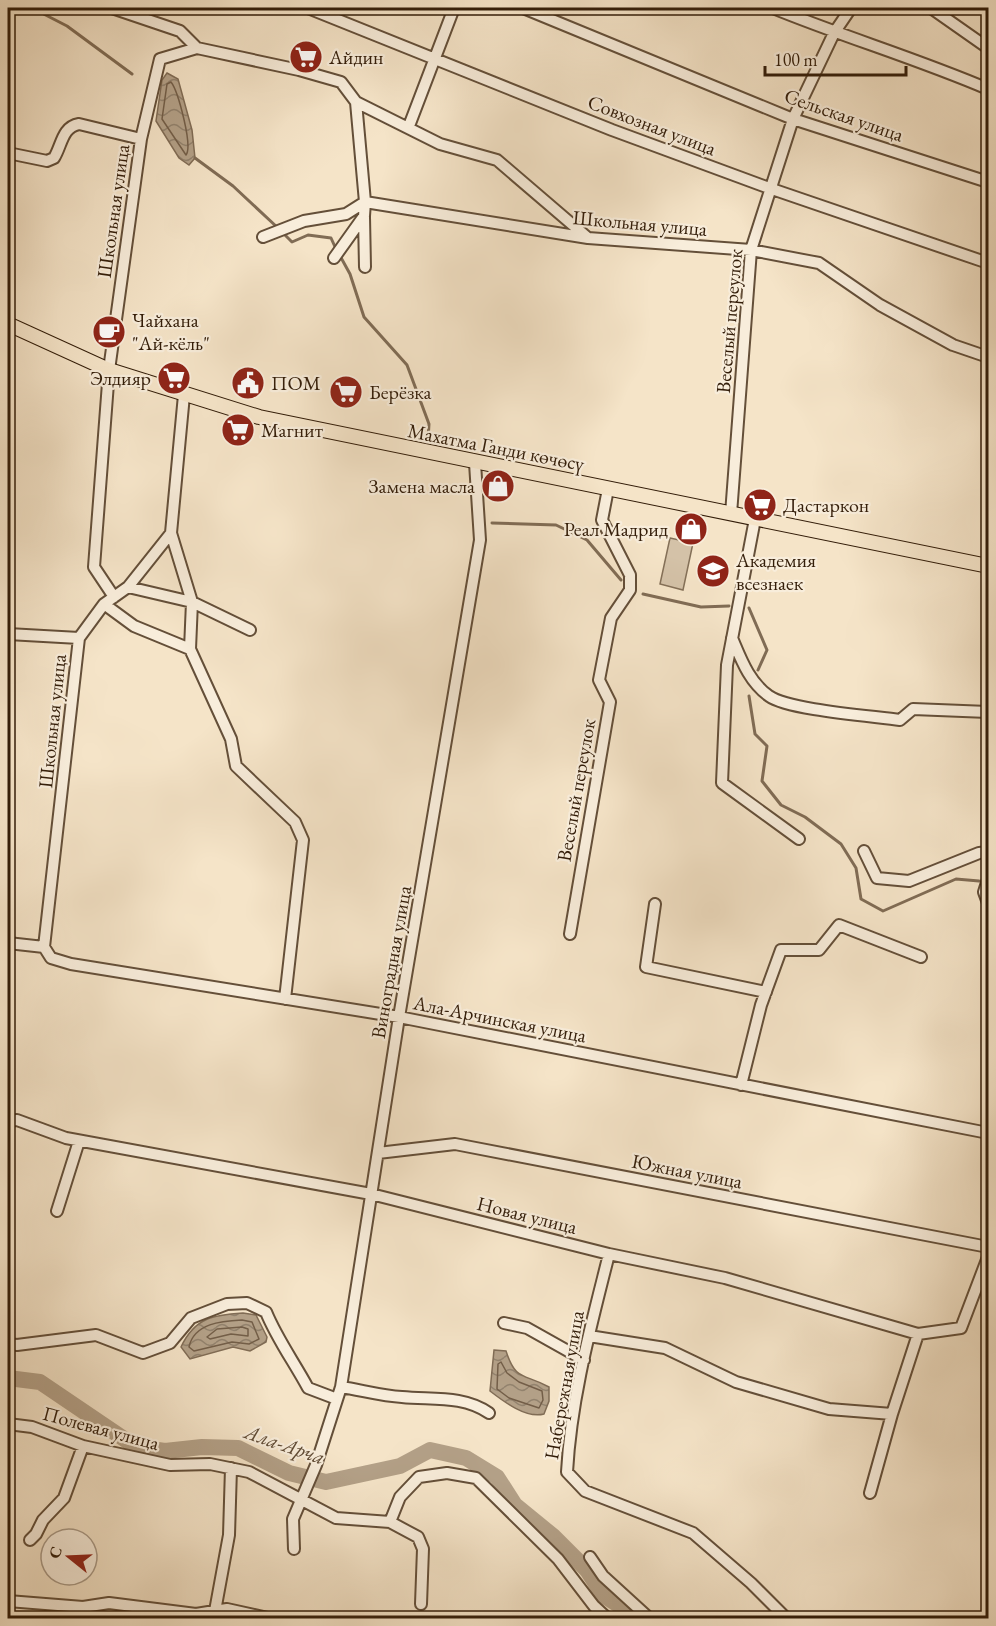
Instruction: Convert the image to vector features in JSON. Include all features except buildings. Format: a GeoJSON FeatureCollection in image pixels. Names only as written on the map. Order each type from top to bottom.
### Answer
{"type":"FeatureCollection","features":[{"type":"Feature","properties":{"kind":"main road","name":"Махатма Ганди көчөсү"},"geometry":{"type":"LineString","coordinates":[[8,324],[109,370],[259,417],[475,463],[988,566]]}},
{"type":"Feature","properties":{"kind":"street"},"geometry":{"type":"LineString","coordinates":[[112,8],[180,31],[197,48],[299,70],[341,82],[356,102],[409,126],[440,144],[497,160],[588,238]]}},
{"type":"Feature","properties":{"kind":"street","name":"Совхозная улица"},"geometry":{"type":"LineString","coordinates":[[308,8],[769,188],[988,263]]}},
{"type":"Feature","properties":{"kind":"street"},"geometry":{"type":"LineString","coordinates":[[409,126],[454,8]]}},
{"type":"Feature","properties":{"kind":"street","name":"Сельская улица"},"geometry":{"type":"LineString","coordinates":[[523,8],[793,119],[988,182]]}},
{"type":"Feature","properties":{"kind":"street"},"geometry":{"type":"LineString","coordinates":[[772,8],[834,33],[936,67],[988,89]]}},
{"type":"Feature","properties":{"kind":"street","name":"Веселый переулок"},"geometry":{"type":"LineString","coordinates":[[731,514],[751,250],[793,119],[834,33],[851,8]]}},
{"type":"Feature","properties":{"kind":"street"},"geometry":{"type":"LineString","coordinates":[[931,8],[988,48]]}},
{"type":"Feature","properties":{"kind":"street","name":"Школьная улица"},"geometry":{"type":"LineString","coordinates":[[114,597],[94,567],[109,370],[141,139],[160,59],[197,48]]}},
{"type":"Feature","properties":{"kind":"street"},"geometry":{"type":"LineString","coordinates":[[356,102],[364,202],[365,267]]}},
{"type":"Feature","properties":{"kind":"street"},"geometry":{"type":"LineString","coordinates":[[8,153],[46,161],[54,158],[65,131],[71,126],[80,124],[141,139]]}},
{"type":"Feature","properties":{"kind":"street"},"geometry":{"type":"LineString","coordinates":[[263,237],[304,221],[346,214],[364,202]]}},
{"type":"Feature","properties":{"kind":"street","name":"Школьная улица"},"geometry":{"type":"LineString","coordinates":[[364,202],[588,238],[751,250],[819,263],[880,305],[953,345],[988,357]]}},
{"type":"Feature","properties":{"kind":"street"},"geometry":{"type":"LineString","coordinates":[[334,258],[364,216]]}},
{"type":"Feature","properties":{"kind":"street"},"geometry":{"type":"LineString","coordinates":[[184,395],[171,532],[192,602],[190,649],[231,740],[236,766],[251,783],[275,800],[295,822],[303,840],[285,999]]}},
{"type":"Feature","properties":{"kind":"street","name":"Виноградная улица"},"geometry":{"type":"LineString","coordinates":[[294,1549],[293,1519],[308,1487],[341,1387],[399,1017],[480,540],[475,463]]}},
{"type":"Feature","properties":{"kind":"street","name":"Веселый переулок"},"geometry":{"type":"LineString","coordinates":[[570,934],[610,702],[599,680],[610,618],[630,590],[630,575],[602,520],[608,489]]}},
{"type":"Feature","properties":{"kind":"street"},"geometry":{"type":"LineString","coordinates":[[755,519],[727,665],[722,783],[799,839]]}},
{"type":"Feature","properties":{"kind":"street","name":"Школьная улица"},"geometry":{"type":"LineString","coordinates":[[44,947],[79,638],[104,604],[128,588],[171,532]]}},
{"type":"Feature","properties":{"kind":"street"},"geometry":{"type":"LineString","coordinates":[[128,588],[192,602],[250,630]]}},
{"type":"Feature","properties":{"kind":"street"},"geometry":{"type":"LineString","coordinates":[[104,604],[134,626],[190,649]]}},
{"type":"Feature","properties":{"kind":"street"},"geometry":{"type":"LineString","coordinates":[[8,634],[79,638]]}},
{"type":"Feature","properties":{"kind":"street"},"geometry":{"type":"LineString","coordinates":[[732,638],[748,675],[770,697],[802,707],[900,720],[912,710],[988,711]]}},
{"type":"Feature","properties":{"kind":"street"},"geometry":{"type":"LineString","coordinates":[[864,851],[878,878],[909,881],[980,853],[988,852]]}},
{"type":"Feature","properties":{"kind":"street"},"geometry":{"type":"LineString","coordinates":[[988,879],[984,892],[988,903]]}},
{"type":"Feature","properties":{"kind":"street"},"geometry":{"type":"LineString","coordinates":[[655,904],[646,967],[766,992]]}},
{"type":"Feature","properties":{"kind":"street"},"geometry":{"type":"LineString","coordinates":[[741,1085],[766,992],[781,950],[819,950],[838,925],[921,957]]}},
{"type":"Feature","properties":{"kind":"street","name":"Ала-Арчинская улица"},"geometry":{"type":"LineString","coordinates":[[8,943],[44,947],[51,958],[71,964],[399,1017],[988,1133]]}},
{"type":"Feature","properties":{"kind":"street","name":"Новая улица"},"geometry":{"type":"LineString","coordinates":[[8,1120],[17,1120],[79,1141],[371,1194],[609,1254],[725,1278],[918,1334],[961,1329],[988,1257]]}},
{"type":"Feature","properties":{"kind":"street"},"geometry":{"type":"LineString","coordinates":[[57,1211],[79,1141]]}},
{"type":"Feature","properties":{"kind":"street","name":"Южная улица"},"geometry":{"type":"LineString","coordinates":[[378,1153],[455,1144],[988,1247]]}},
{"type":"Feature","properties":{"kind":"street","name":"Набережная улица"},"geometry":{"type":"LineString","coordinates":[[609,1254],[588,1336],[569,1435],[567,1472],[585,1491],[693,1533],[786,1618]]}},
{"type":"Feature","properties":{"kind":"street"},"geometry":{"type":"LineString","coordinates":[[8,1344],[16,1345],[96,1335],[143,1353],[170,1344],[191,1318],[227,1304],[247,1303],[266,1312],[277,1339],[288,1351],[308,1388],[337,1399]]}},
{"type":"Feature","properties":{"kind":"street"},"geometry":{"type":"LineString","coordinates":[[504,1323],[527,1328],[584,1360]]}},
{"type":"Feature","properties":{"kind":"street"},"geometry":{"type":"LineString","coordinates":[[870,1493],[918,1334]]}},
{"type":"Feature","properties":{"kind":"street"},"geometry":{"type":"LineString","coordinates":[[588,1336],[665,1348],[736,1382],[829,1409],[892,1414]]}},
{"type":"Feature","properties":{"kind":"street"},"geometry":{"type":"LineString","coordinates":[[341,1387],[402,1397],[429,1397],[476,1404],[489,1413]]}},
{"type":"Feature","properties":{"kind":"street","name":"Полевая улица"},"geometry":{"type":"LineString","coordinates":[[8,1424],[32,1427],[83,1446],[170,1465],[210,1464],[249,1472],[336,1518],[390,1522],[418,1537],[423,1549],[421,1604]]}},
{"type":"Feature","properties":{"kind":"street"},"geometry":{"type":"LineString","coordinates":[[30,1540],[43,1520],[64,1498],[83,1446]]}},
{"type":"Feature","properties":{"kind":"street"},"geometry":{"type":"LineString","coordinates":[[215,1611],[228,1535],[231,1468]]}},
{"type":"Feature","properties":{"kind":"street"},"geometry":{"type":"LineString","coordinates":[[390,1522],[400,1497],[419,1477],[447,1473],[476,1478],[558,1559],[594,1606],[607,1618]]}},
{"type":"Feature","properties":{"kind":"street"},"geometry":{"type":"LineString","coordinates":[[590,1557],[603,1576],[649,1618]]}},
{"type":"Feature","properties":{"kind":"street"},"geometry":{"type":"LineString","coordinates":[[8,1601],[83,1607],[109,1604],[195,1616],[227,1609],[268,1618]]}},
{"type":"Feature","properties":{"kind":"shaded area"},"geometry":{"type":"Polygon","coordinates":[[[670,538],[693,543],[683,590],[660,584],[670,538]]]}},
{"type":"Feature","properties":{"kind":"water"},"geometry":{"type":"Polygon","coordinates":[[[167,73],[178,79],[192,130],[195,158],[189,165],[179,158],[156,121],[162,80],[167,73]]]}},
{"type":"Feature","properties":{"kind":"water"},"geometry":{"type":"Polygon","coordinates":[[[243,1313],[256,1315],[267,1337],[266,1342],[250,1351],[233,1347],[190,1359],[181,1347],[193,1329],[206,1320],[243,1313]]]}},
{"type":"Feature","properties":{"kind":"water"},"geometry":{"type":"Polygon","coordinates":[[[494,1350],[506,1351],[517,1372],[549,1387],[549,1401],[544,1414],[522,1412],[490,1391],[494,1350]]]}},
{"type":"Feature","properties":{"kind":"waterway"},"geometry":{"type":"LineString","coordinates":[[32,8],[67,26],[132,74]]}},
{"type":"Feature","properties":{"kind":"waterway"},"geometry":{"type":"LineString","coordinates":[[195,158],[233,186],[278,228]]}},
{"type":"Feature","properties":{"kind":"waterway"},"geometry":{"type":"LineString","coordinates":[[283,233],[292,242],[308,235],[331,238],[336,249]]}},
{"type":"Feature","properties":{"kind":"waterway"},"geometry":{"type":"LineString","coordinates":[[339,254],[350,274],[364,317],[407,365],[429,424],[428,440]]}},
{"type":"Feature","properties":{"kind":"waterway"},"geometry":{"type":"LineString","coordinates":[[492,523],[556,525],[587,540],[621,580]]}},
{"type":"Feature","properties":{"kind":"waterway"},"geometry":{"type":"LineString","coordinates":[[643,594],[701,607],[729,606]]}},
{"type":"Feature","properties":{"kind":"waterway"},"geometry":{"type":"LineString","coordinates":[[749,608],[767,650],[758,670]]}},
{"type":"Feature","properties":{"kind":"waterway"},"geometry":{"type":"LineString","coordinates":[[749,696],[755,734],[767,746],[762,781],[781,805],[805,817],[841,844],[856,868],[861,899],[883,911],[956,879],[979,881]]}},
{"type":"Feature","properties":{"kind":"waterway","name":"Ала-Арча"},"geometry":{"type":"LineString","coordinates":[[8,1378],[40,1382],[136,1447],[165,1451],[202,1447],[238,1448],[289,1473],[326,1482],[400,1466],[430,1450],[466,1458],[497,1477],[515,1505],[553,1536],[587,1570],[603,1595],[639,1618]]}},
{"type":"Feature","properties":{"kind":"place","name":"Айдин"},"geometry":{"type":"Point","coordinates":[306,57]}},
{"type":"Feature","properties":{"kind":"place","name":"Чайхана \"Ай-кёль\""},"geometry":{"type":"Point","coordinates":[109,332]}},
{"type":"Feature","properties":{"kind":"place","name":"Элдияр"},"geometry":{"type":"Point","coordinates":[174,378]}},
{"type":"Feature","properties":{"kind":"place","name":"ПОМ"},"geometry":{"type":"Point","coordinates":[248,383]}},
{"type":"Feature","properties":{"kind":"place","name":"Берёзка"},"geometry":{"type":"Point","coordinates":[346,392]}},
{"type":"Feature","properties":{"kind":"place","name":"Магнит"},"geometry":{"type":"Point","coordinates":[238,430]}},
{"type":"Feature","properties":{"kind":"place","name":"Замена масла"},"geometry":{"type":"Point","coordinates":[498,486]}},
{"type":"Feature","properties":{"kind":"place","name":"Дастаркон"},"geometry":{"type":"Point","coordinates":[760,505]}},
{"type":"Feature","properties":{"kind":"place","name":"Реал Мадрид"},"geometry":{"type":"Point","coordinates":[691,529]}},
{"type":"Feature","properties":{"kind":"place","name":"Академия всезнаек"},"geometry":{"type":"Point","coordinates":[713,571]}}]}
